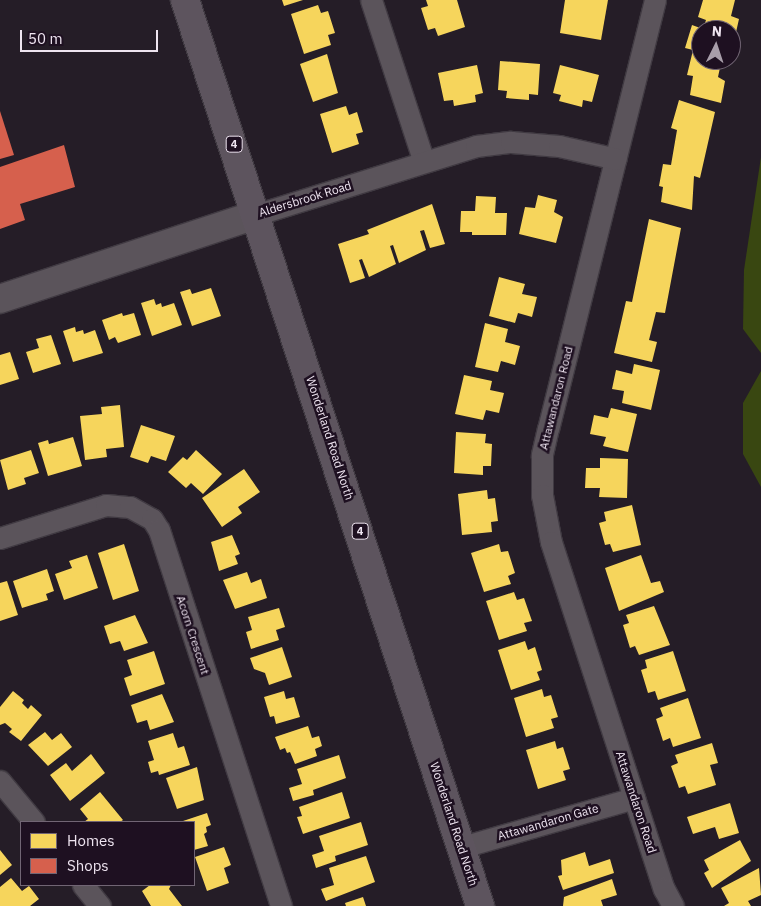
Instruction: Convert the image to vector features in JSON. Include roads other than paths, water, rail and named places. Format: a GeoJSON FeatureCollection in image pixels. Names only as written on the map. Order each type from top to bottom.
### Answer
{"type":"FeatureCollection","features":[{"type":"Feature","properties":{"kind":"main road","name":"Wonderland Road North"},"geometry":{"type":"LineString","coordinates":[[185,0],[258,214],[480,906]]}},
{"type":"Feature","properties":{"kind":"street"},"geometry":{"type":"LineString","coordinates":[[371,0],[424,162]]}},
{"type":"Feature","properties":{"kind":"street","name":"Attawandaron Road"},"geometry":{"type":"LineString","coordinates":[[655,0],[548,428],[542,455],[542,495],[551,542],[664,889],[673,906]]}},
{"type":"Feature","properties":{"kind":"street","name":"Aldersbrook Road"},"geometry":{"type":"LineString","coordinates":[[0,299],[258,214],[476,146],[511,142],[559,146],[616,159]]}},
{"type":"Feature","properties":{"kind":"street","name":"Acorn Crescent"},"geometry":{"type":"LineString","coordinates":[[0,538],[106,505],[130,507],[152,519],[159,530],[281,906]]}},
{"type":"Feature","properties":{"kind":"street"},"geometry":{"type":"LineString","coordinates":[[0,781],[33,821]]}},
{"type":"Feature","properties":{"kind":"street","name":"Attawandaron Gate"},"geometry":{"type":"LineString","coordinates":[[462,847],[634,798]]}},
{"type":"Feature","properties":{"kind":"street"},"geometry":{"type":"LineString","coordinates":[[84,886],[100,906]]}}]}
